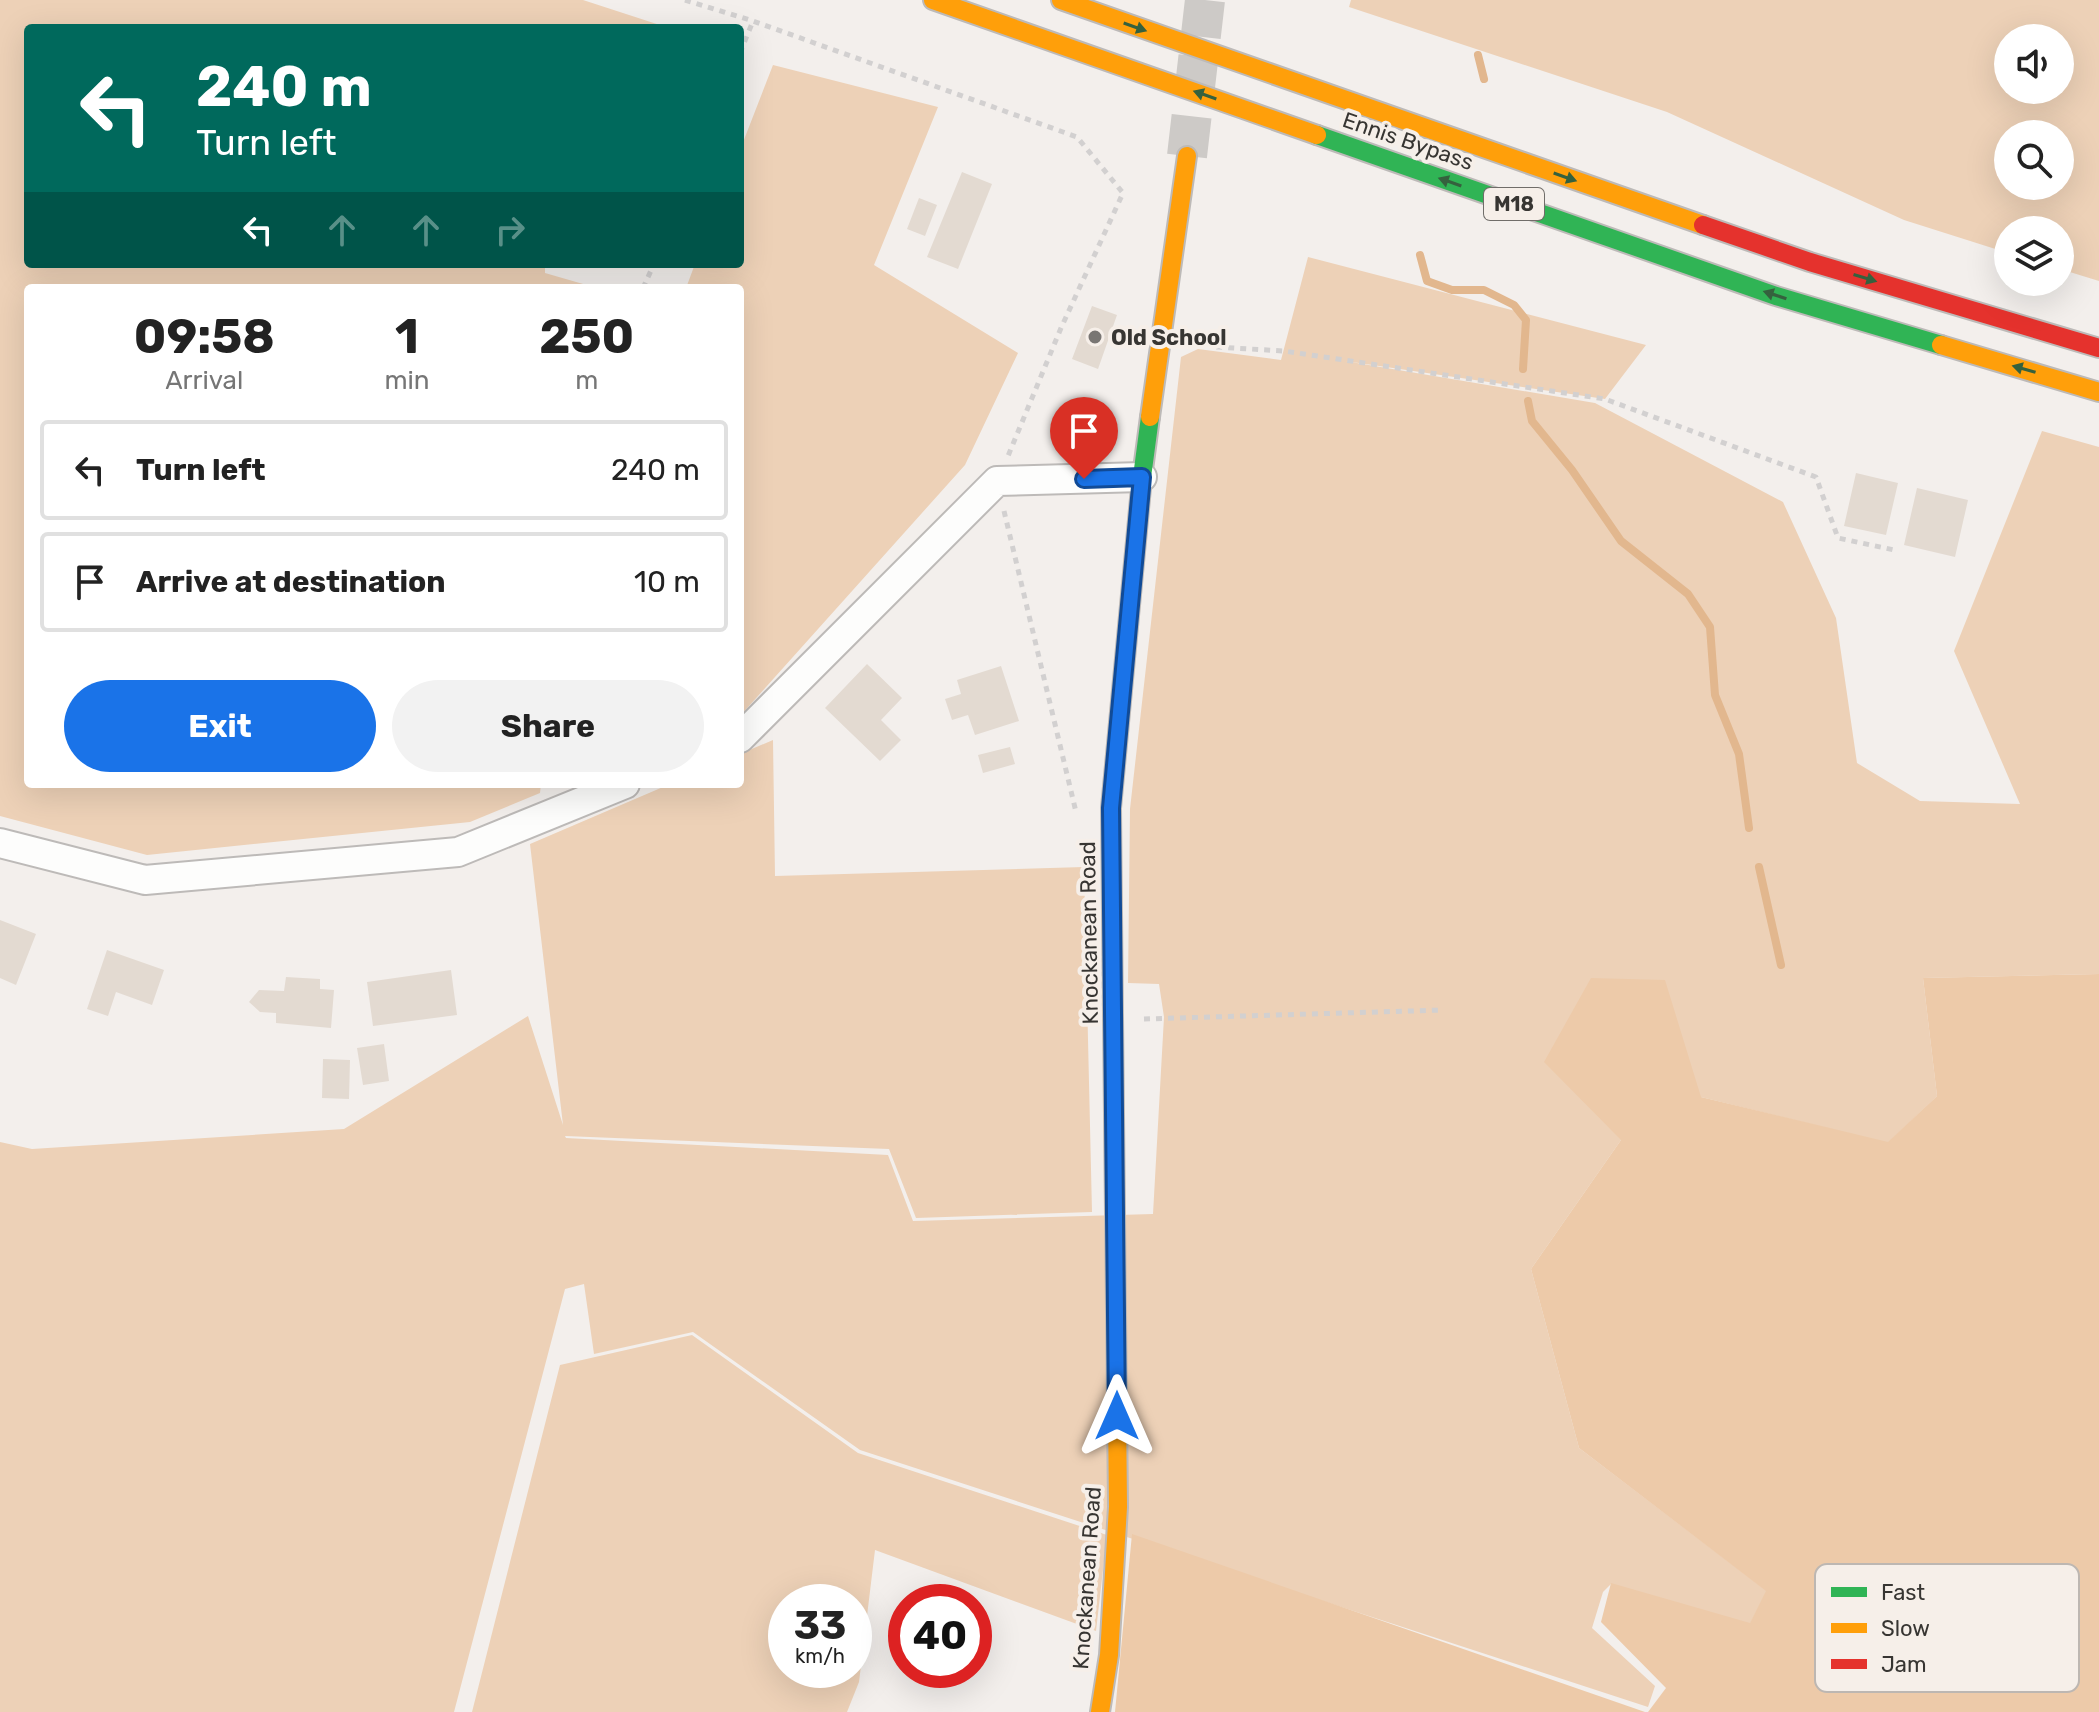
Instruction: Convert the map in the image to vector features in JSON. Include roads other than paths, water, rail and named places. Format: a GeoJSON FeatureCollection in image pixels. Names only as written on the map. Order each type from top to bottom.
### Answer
{"type":"FeatureCollection","features":[{"type":"Feature","properties":{"kind":"main road","name":"Ennis Bypass"},"geometry":{"type":"LineString","coordinates":[[933,0],[1776,296],[2099,392]]}},
{"type":"Feature","properties":{"kind":"main road","name":"Ennis Bypass"},"geometry":{"type":"LineString","coordinates":[[1061,0],[1810,262],[2099,348]]}},
{"type":"Feature","properties":{"kind":"main road","name":"Knockanean Road"},"geometry":{"type":"LineString","coordinates":[[1100,1712],[1109,1655],[1118,1507],[1111,808],[1142,477],[1187,156]]}},
{"type":"Feature","properties":{"kind":"street"},"geometry":{"type":"LineString","coordinates":[[744,734],[997,481],[1142,477]]}},
{"type":"Feature","properties":{"kind":"street"},"geometry":{"type":"LineString","coordinates":[[0,843],[145,880],[458,852],[615,788]]}},
{"type":"Feature","properties":{"kind":"waterway"},"geometry":{"type":"LineString","coordinates":[[1478,55],[1484,79]]}},
{"type":"Feature","properties":{"kind":"waterway"},"geometry":{"type":"LineString","coordinates":[[1420,255],[1427,281],[1452,290],[1484,290],[1514,305],[1526,320],[1523,369]]}},
{"type":"Feature","properties":{"kind":"waterway"},"geometry":{"type":"LineString","coordinates":[[1528,401],[1532,421],[1572,470],[1621,541],[1688,594],[1710,627],[1715,695],[1739,754],[1749,828]]}},
{"type":"Feature","properties":{"kind":"waterway"},"geometry":{"type":"LineString","coordinates":[[1759,867],[1781,965]]}},
{"type":"Feature","properties":{"kind":"tunnel"},"geometry":{"type":"LineString","coordinates":[[1187,156],[1205,0]]}},
{"type":"Feature","properties":{"kind":"place","name":"Old School"},"geometry":{"type":"Point","coordinates":[1095,337]}}]}
